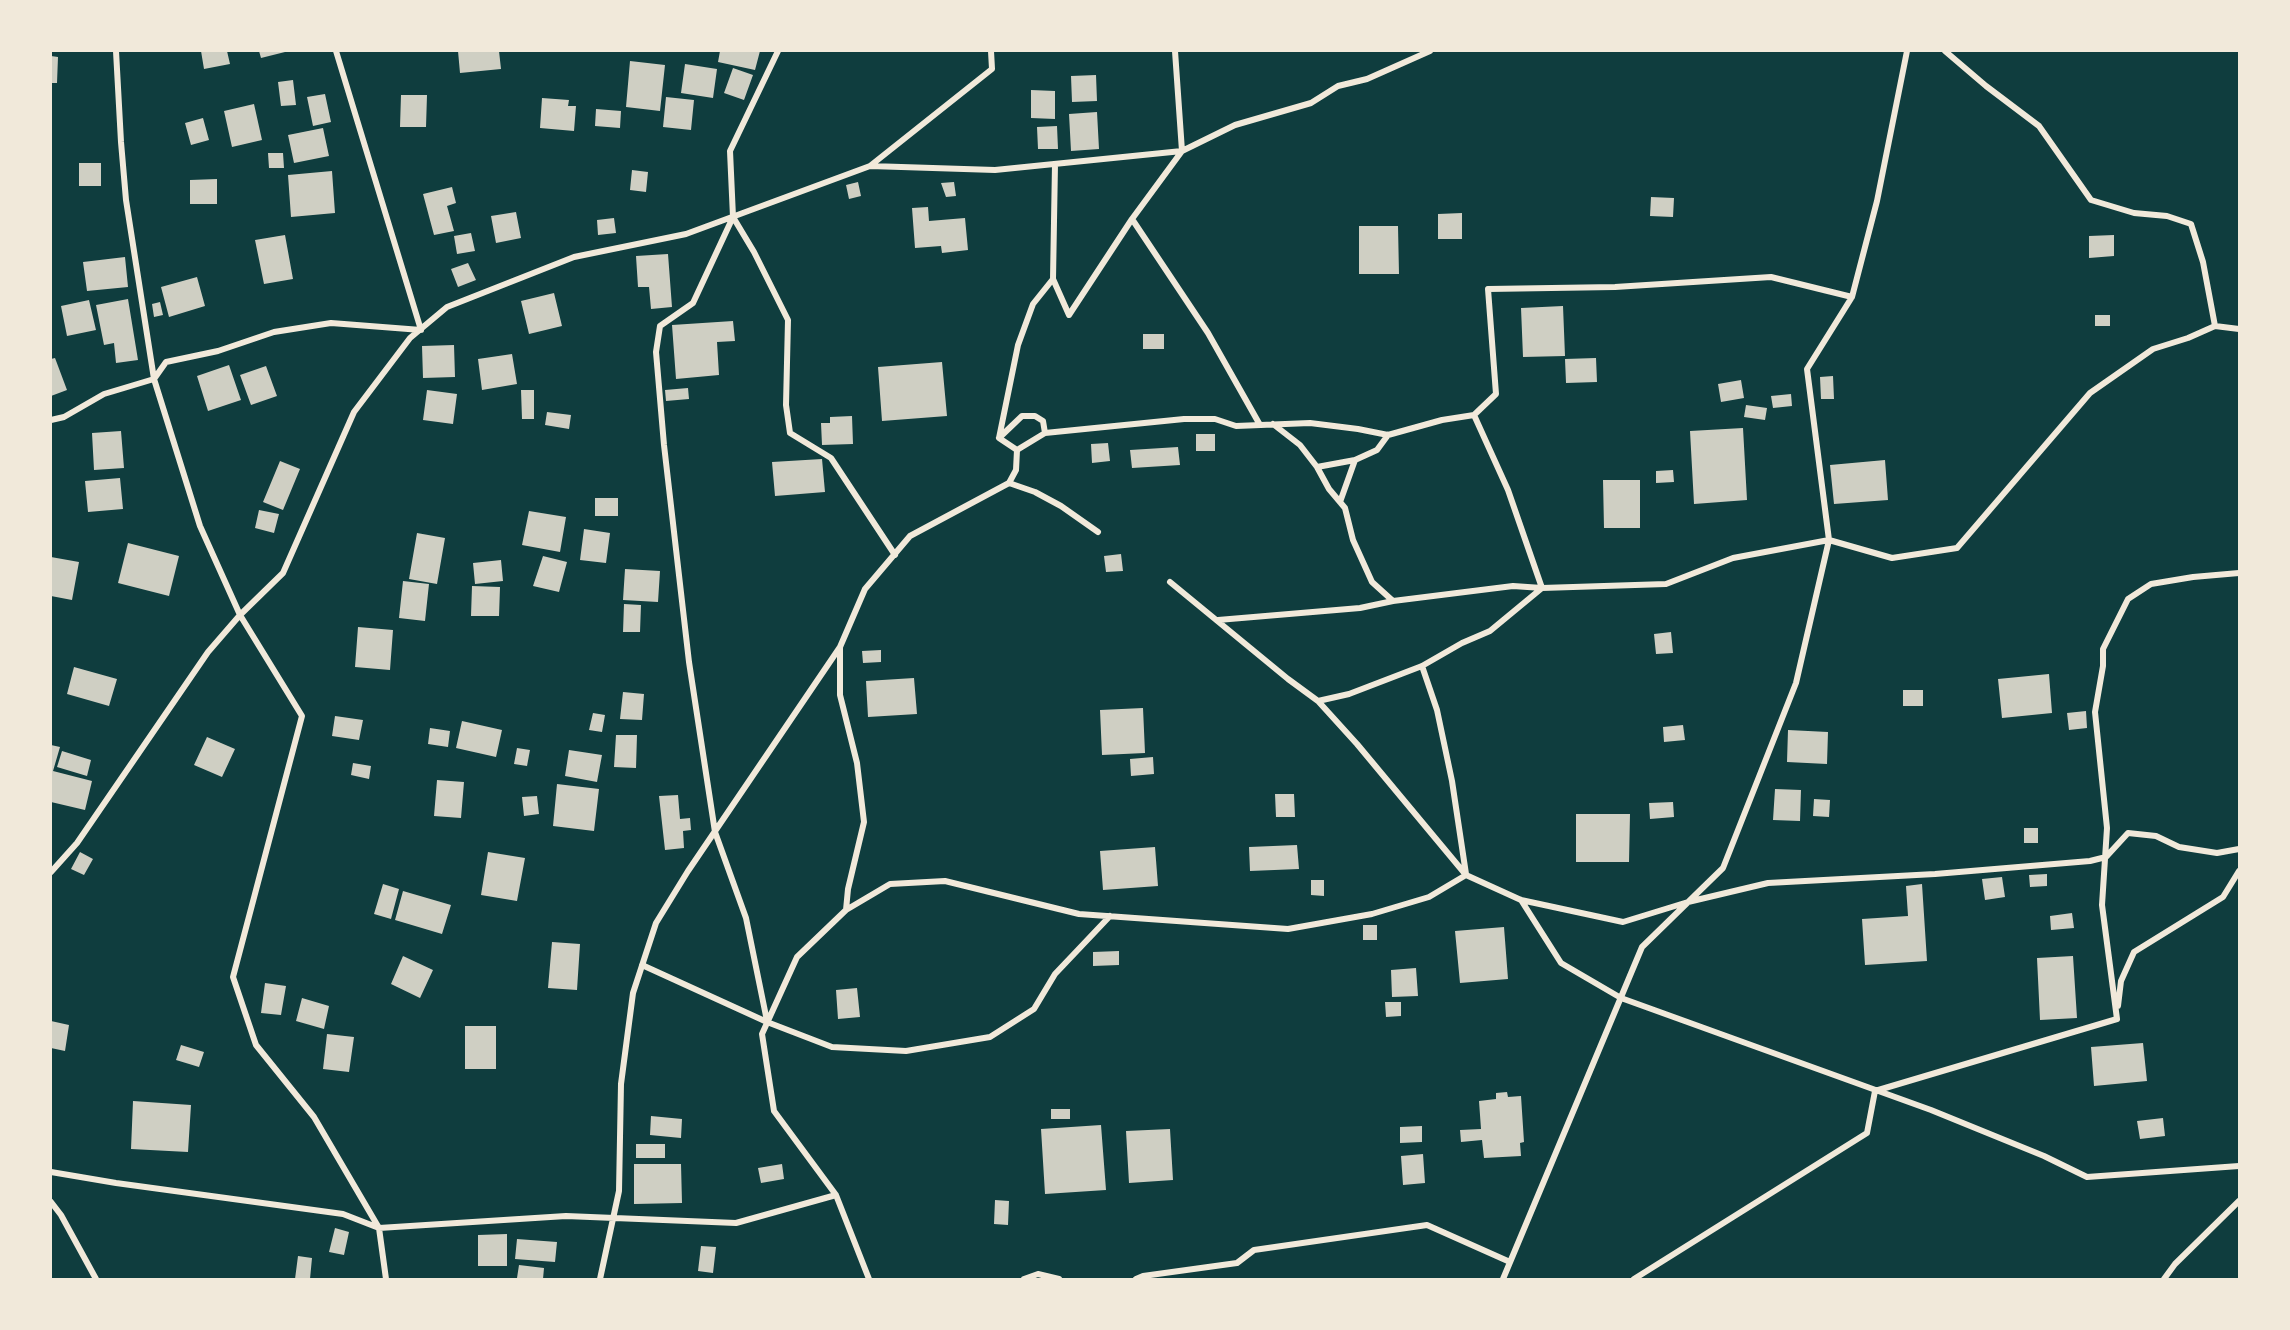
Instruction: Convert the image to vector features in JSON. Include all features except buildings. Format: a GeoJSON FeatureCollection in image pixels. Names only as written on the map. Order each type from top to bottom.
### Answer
{"type":"FeatureCollection","features":[{"type":"Feature","properties":{"kind":"street"},"geometry":{"type":"LineString","coordinates":[[116,51],[126,200],[154,379],[200,526],[240,615],[302,716],[233,977],[256,1045],[314,1117],[379,1228],[386,1279]]}},
{"type":"Feature","properties":{"kind":"street"},"geometry":{"type":"LineString","coordinates":[[336,51],[420,330]]}},
{"type":"Feature","properties":{"kind":"street"},"geometry":{"type":"LineString","coordinates":[[767,1022],[746,918],[715,832],[689,662],[664,445],[656,352],[660,326],[693,303],[733,217],[730,151],[778,51]]}},
{"type":"Feature","properties":{"kind":"street"},"geometry":{"type":"LineString","coordinates":[[51,872],[76,843],[208,652],[240,615],[283,573],[354,411],[410,338],[447,307],[574,257],[686,234],[870,166],[992,69],[991,51]]}},
{"type":"Feature","properties":{"kind":"street"},"geometry":{"type":"LineString","coordinates":[[1055,164],[1053,279],[1069,315],[1132,219],[1182,151],[1175,51]]}},
{"type":"Feature","properties":{"kind":"street"},"geometry":{"type":"LineString","coordinates":[[870,166],[995,170],[1182,151],[1235,125],[1311,103],[1338,86],[1367,79],[1430,51]]}},
{"type":"Feature","properties":{"kind":"street"},"geometry":{"type":"LineString","coordinates":[[1503,1279],[1642,947],[1723,868],[1796,683],[1829,540],[1807,369],[1852,297],[1877,201],[1907,51]]}},
{"type":"Feature","properties":{"kind":"street"},"geometry":{"type":"LineString","coordinates":[[1945,51],[2039,126],[2091,201],[2134,213],[2167,216],[2191,224],[2203,262],[2216,326]]}},
{"type":"Feature","properties":{"kind":"street"},"geometry":{"type":"LineString","coordinates":[[733,217],[754,252],[788,320],[786,405],[790,433],[831,458],[895,555]]}},
{"type":"Feature","properties":{"kind":"street"},"geometry":{"type":"LineString","coordinates":[[1132,219],[1208,333],[1260,425]]}},
{"type":"Feature","properties":{"kind":"street"},"geometry":{"type":"LineString","coordinates":[[1017,450],[1045,434],[1184,419],[1215,419],[1236,426],[1310,423],[1388,435],[1442,420],[1474,415],[1496,394],[1488,289],[1615,287],[1770,277],[1852,297]]}},
{"type":"Feature","properties":{"kind":"street"},"geometry":{"type":"LineString","coordinates":[[999,438],[1018,345],[1034,304],[1053,279]]}},
{"type":"Feature","properties":{"kind":"street"},"geometry":{"type":"LineString","coordinates":[[51,420],[64,417],[104,394],[154,379],[166,362],[218,351],[274,332],[331,323],[420,330]]}},
{"type":"Feature","properties":{"kind":"street"},"geometry":{"type":"LineString","coordinates":[[1218,620],[1360,608],[1513,586],[1542,588],[1666,584],[1733,558],[1829,540],[1892,558],[1957,548],[2090,393],[2153,350],[2216,326],[2239,329]]}},
{"type":"Feature","properties":{"kind":"street"},"geometry":{"type":"LineString","coordinates":[[1474,415],[1508,490],[1542,588]]}},
{"type":"Feature","properties":{"kind":"street"},"geometry":{"type":"LineString","coordinates":[[999,438],[1022,416],[1035,416],[1043,421],[1045,434]]}},
{"type":"Feature","properties":{"kind":"street"},"geometry":{"type":"LineString","coordinates":[[1272,424],[1300,445],[1317,467],[1329,489],[1345,508],[1353,540],[1372,582],[1393,602]]}},
{"type":"Feature","properties":{"kind":"street"},"geometry":{"type":"LineString","coordinates":[[1317,467],[1355,460],[1377,450],[1388,435]]}},
{"type":"Feature","properties":{"kind":"street"},"geometry":{"type":"LineString","coordinates":[[999,438],[1017,450]]}},
{"type":"Feature","properties":{"kind":"street"},"geometry":{"type":"LineString","coordinates":[[600,1279],[619,1191],[621,1084],[633,993],[656,923],[840,647],[865,589],[910,536],[1009,483],[1016,470],[1017,450]]}},
{"type":"Feature","properties":{"kind":"street"},"geometry":{"type":"LineString","coordinates":[[1340,502],[1355,460]]}},
{"type":"Feature","properties":{"kind":"street"},"geometry":{"type":"LineString","coordinates":[[1009,483],[1035,492],[1061,506],[1098,532]]}},
{"type":"Feature","properties":{"kind":"street"},"geometry":{"type":"LineString","coordinates":[[2117,1019],[2102,905],[2107,828],[2095,712],[2103,666],[2103,649],[2128,599],[2151,584],[2239,573]]}},
{"type":"Feature","properties":{"kind":"street"},"geometry":{"type":"LineString","coordinates":[[1170,582],[1318,701],[1357,744],[1466,875],[1521,900],[1623,922],[1688,902],[1768,883],[1935,874],[2090,861],[2106,857],[2128,833],[2156,836],[2179,847],[2217,853],[2239,849]]}},
{"type":"Feature","properties":{"kind":"street"},"geometry":{"type":"LineString","coordinates":[[1318,701],[1349,694],[1422,666],[1462,643],[1490,631],[1542,588]]}},
{"type":"Feature","properties":{"kind":"street"},"geometry":{"type":"LineString","coordinates":[[840,647],[840,695],[857,763],[864,822],[848,889],[846,910]]}},
{"type":"Feature","properties":{"kind":"street"},"geometry":{"type":"LineString","coordinates":[[1422,666],[1437,710],[1466,875]]}},
{"type":"Feature","properties":{"kind":"street"},"geometry":{"type":"LineString","coordinates":[[2117,1019],[2121,981],[2134,952],[2223,897],[2239,872]]}},
{"type":"Feature","properties":{"kind":"street"},"geometry":{"type":"LineString","coordinates":[[869,1279],[836,1195],[774,1111],[762,1034],[797,957],[846,910],[890,884],[945,882],[1079,914],[1288,928],[1372,914],[1428,897],[1466,875]]}},
{"type":"Feature","properties":{"kind":"street"},"geometry":{"type":"LineString","coordinates":[[1521,900],[1561,963],[1621,998],[1931,1110],[2034,1152],[2086,1177],[2239,1166]]}},
{"type":"Feature","properties":{"kind":"street"},"geometry":{"type":"LineString","coordinates":[[642,965],[767,1022],[832,1047],[906,1051],[990,1037],[1034,1009],[1055,974],[1110,916]]}},
{"type":"Feature","properties":{"kind":"street"},"geometry":{"type":"LineString","coordinates":[[1875,1091],[2117,1019]]}},
{"type":"Feature","properties":{"kind":"street"},"geometry":{"type":"LineString","coordinates":[[1634,1279],[1867,1133],[1875,1091]]}},
{"type":"Feature","properties":{"kind":"street"},"geometry":{"type":"LineString","coordinates":[[51,1172],[116,1184],[344,1214],[379,1228],[566,1216],[736,1223],[836,1195]]}},
{"type":"Feature","properties":{"kind":"street"},"geometry":{"type":"LineString","coordinates":[[2164,1279],[2175,1264],[2239,1201]]}},
{"type":"Feature","properties":{"kind":"street"},"geometry":{"type":"LineString","coordinates":[[51,1202],[61,1215],[96,1279]]}},
{"type":"Feature","properties":{"kind":"street"},"geometry":{"type":"LineString","coordinates":[[1136,1279],[1143,1276],[1237,1263],[1254,1250],[1427,1225],[1510,1262]]}},
{"type":"Feature","properties":{"kind":"street"},"geometry":{"type":"LineString","coordinates":[[1024,1279],[1038,1274],[1059,1279]]}}]}
